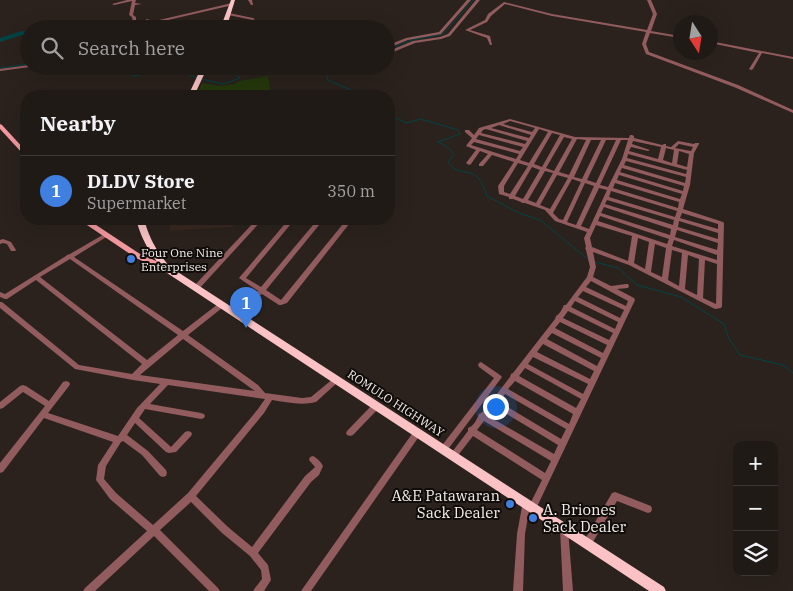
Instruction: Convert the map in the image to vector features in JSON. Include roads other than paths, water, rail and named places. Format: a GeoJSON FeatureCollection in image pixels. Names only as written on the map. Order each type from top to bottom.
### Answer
{"type":"FeatureCollection","features":[{"type":"Feature","properties":{"kind":"highway"},"geometry":{"type":"LineString","coordinates":[[227,20],[232,2]]}},
{"type":"Feature","properties":{"kind":"highway"},"geometry":{"type":"LineString","coordinates":[[194,90],[202,75]]}},
{"type":"Feature","properties":{"kind":"highway","name":"ROMULO HIGHWAY"},"geometry":{"type":"LineString","coordinates":[[143,225],[144,237],[154,254],[167,269],[220,306],[660,591]]}},
{"type":"Feature","properties":{"kind":"main road"},"geometry":{"type":"LineString","coordinates":[[0,126],[20,148]]}},
{"type":"Feature","properties":{"kind":"main road"},"geometry":{"type":"LineString","coordinates":[[92,225],[138,256],[167,269]]}},
{"type":"Feature","properties":{"kind":"street"},"geometry":{"type":"LineString","coordinates":[[395,45],[440,33],[469,0]]}},
{"type":"Feature","properties":{"kind":"street"},"geometry":{"type":"LineString","coordinates":[[395,50],[414,42],[449,35],[478,0]]}},
{"type":"Feature","properties":{"kind":"street"},"geometry":{"type":"LineString","coordinates":[[649,0],[655,14],[644,46],[649,54],[743,89],[793,112]]}},
{"type":"Feature","properties":{"kind":"street"},"geometry":{"type":"LineString","coordinates":[[133,1],[131,15],[134,17],[134,20]]}},
{"type":"Feature","properties":{"kind":"street"},"geometry":{"type":"LineString","coordinates":[[114,4],[133,1],[140,4]]}},
{"type":"Feature","properties":{"kind":"street"},"geometry":{"type":"LineString","coordinates":[[163,20],[232,2]]}},
{"type":"Feature","properties":{"kind":"street"},"geometry":{"type":"LineString","coordinates":[[491,44],[490,38],[467,30],[486,21],[489,15],[504,3],[552,15],[673,36]]}},
{"type":"Feature","properties":{"kind":"street"},"geometry":{"type":"LineString","coordinates":[[229,14],[253,19]]}},
{"type":"Feature","properties":{"kind":"street"},"geometry":{"type":"LineString","coordinates":[[718,44],[793,58]]}},
{"type":"Feature","properties":{"kind":"street"},"geometry":{"type":"LineString","coordinates":[[751,69],[761,52]]}},
{"type":"Feature","properties":{"kind":"street"},"geometry":{"type":"LineString","coordinates":[[0,70],[20,67]]}},
{"type":"Feature","properties":{"kind":"street"},"geometry":{"type":"LineString","coordinates":[[588,248],[631,264],[715,307],[719,306],[719,252],[722,224],[516,160],[502,159],[492,153],[468,146],[478,132],[510,120],[575,138],[650,142],[692,153]]}},
{"type":"Feature","properties":{"kind":"street"},"geometry":{"type":"LineString","coordinates":[[498,123],[534,134]]}},
{"type":"Feature","properties":{"kind":"street"},"geometry":{"type":"LineString","coordinates":[[538,127],[516,160],[500,190],[503,195],[551,212],[557,220],[590,231]]}},
{"type":"Feature","properties":{"kind":"street"},"geometry":{"type":"LineString","coordinates":[[467,131],[530,140]]}},
{"type":"Feature","properties":{"kind":"street"},"geometry":{"type":"LineString","coordinates":[[511,198],[552,131]]}},
{"type":"Feature","properties":{"kind":"street"},"geometry":{"type":"LineString","coordinates":[[478,132],[526,146]]}},
{"type":"Feature","properties":{"kind":"street"},"geometry":{"type":"LineString","coordinates":[[478,132],[521,153]]}},
{"type":"Feature","properties":{"kind":"street"},"geometry":{"type":"LineString","coordinates":[[524,202],[542,168],[563,135]]}},
{"type":"Feature","properties":{"kind":"street"},"geometry":{"type":"LineString","coordinates":[[537,206],[575,138]]}},
{"type":"Feature","properties":{"kind":"street"},"geometry":{"type":"LineString","coordinates":[[551,212],[571,177],[589,139]]}},
{"type":"Feature","properties":{"kind":"street"},"geometry":{"type":"LineString","coordinates":[[564,223],[604,139]]}},
{"type":"Feature","properties":{"kind":"street"},"geometry":{"type":"LineString","coordinates":[[578,227],[619,139]]}},
{"type":"Feature","properties":{"kind":"street"},"geometry":{"type":"LineString","coordinates":[[631,140],[648,150]]}},
{"type":"Feature","properties":{"kind":"street"},"geometry":{"type":"LineString","coordinates":[[448,453],[471,430],[590,278],[593,267],[587,238],[621,166],[631,140]]}},
{"type":"Feature","properties":{"kind":"street"},"geometry":{"type":"LineString","coordinates":[[646,157],[650,142]]}},
{"type":"Feature","properties":{"kind":"street"},"geometry":{"type":"LineString","coordinates":[[665,280],[669,248],[687,185],[692,153],[696,145],[678,142],[675,148],[674,165]]}},
{"type":"Feature","properties":{"kind":"street"},"geometry":{"type":"LineString","coordinates":[[660,161],[664,145]]}},
{"type":"Feature","properties":{"kind":"street"},"geometry":{"type":"LineString","coordinates":[[469,163],[479,149]]}},
{"type":"Feature","properties":{"kind":"street"},"geometry":{"type":"LineString","coordinates":[[627,152],[689,169]]}},
{"type":"Feature","properties":{"kind":"street"},"geometry":{"type":"LineString","coordinates":[[481,165],[492,153]]}},
{"type":"Feature","properties":{"kind":"street"},"geometry":{"type":"LineString","coordinates":[[624,159],[687,176]]}},
{"type":"Feature","properties":{"kind":"street"},"geometry":{"type":"LineString","coordinates":[[621,166],[687,185]]}},
{"type":"Feature","properties":{"kind":"street"},"geometry":{"type":"LineString","coordinates":[[617,173],[684,193]]}},
{"type":"Feature","properties":{"kind":"street"},"geometry":{"type":"LineString","coordinates":[[614,181],[682,201]]}},
{"type":"Feature","properties":{"kind":"street"},"geometry":{"type":"LineString","coordinates":[[606,198],[721,232]]}},
{"type":"Feature","properties":{"kind":"street"},"geometry":{"type":"LineString","coordinates":[[602,206],[720,242]]}},
{"type":"Feature","properties":{"kind":"street"},"geometry":{"type":"LineString","coordinates":[[598,214],[719,252]]}},
{"type":"Feature","properties":{"kind":"street"},"geometry":{"type":"LineString","coordinates":[[594,222],[719,263]]}},
{"type":"Feature","properties":{"kind":"street"},"geometry":{"type":"LineString","coordinates":[[196,288],[254,225]]}},
{"type":"Feature","properties":{"kind":"street"},"geometry":{"type":"LineString","coordinates":[[287,225],[242,277],[242,280],[281,303],[285,301],[345,225]]}},
{"type":"Feature","properties":{"kind":"street"},"geometry":{"type":"LineString","coordinates":[[231,312],[260,292],[316,225]]}},
{"type":"Feature","properties":{"kind":"street"},"geometry":{"type":"LineString","coordinates":[[106,235],[1,299],[77,367],[166,382],[302,401],[313,400],[336,380]]}},
{"type":"Feature","properties":{"kind":"street"},"geometry":{"type":"LineString","coordinates":[[631,264],[635,236]]}},
{"type":"Feature","properties":{"kind":"street"},"geometry":{"type":"LineString","coordinates":[[0,242],[3,240],[9,243],[13,250]]}},
{"type":"Feature","properties":{"kind":"street"},"geometry":{"type":"LineString","coordinates":[[648,272],[652,242]]}},
{"type":"Feature","properties":{"kind":"street"},"geometry":{"type":"LineString","coordinates":[[682,290],[685,253]]}},
{"type":"Feature","properties":{"kind":"street"},"geometry":{"type":"LineString","coordinates":[[69,256],[266,395]]}},
{"type":"Feature","properties":{"kind":"street"},"geometry":{"type":"LineString","coordinates":[[700,299],[702,258]]}},
{"type":"Feature","properties":{"kind":"street"},"geometry":{"type":"LineString","coordinates":[[36,277],[147,364]]}},
{"type":"Feature","properties":{"kind":"street"},"geometry":{"type":"LineString","coordinates":[[518,591],[521,534],[529,506],[563,444],[631,298],[590,278]]}},
{"type":"Feature","properties":{"kind":"street"},"geometry":{"type":"LineString","coordinates":[[612,288],[626,286]]}},
{"type":"Feature","properties":{"kind":"street"},"geometry":{"type":"LineString","coordinates":[[582,288],[627,309]]}},
{"type":"Feature","properties":{"kind":"street"},"geometry":{"type":"LineString","coordinates":[[574,298],[621,321]]}},
{"type":"Feature","properties":{"kind":"street"},"geometry":{"type":"LineString","coordinates":[[133,377],[220,306]]}},
{"type":"Feature","properties":{"kind":"street"},"geometry":{"type":"LineString","coordinates":[[566,307],[616,332]]}},
{"type":"Feature","properties":{"kind":"street"},"geometry":{"type":"LineString","coordinates":[[558,318],[610,344]]}},
{"type":"Feature","properties":{"kind":"street"},"geometry":{"type":"LineString","coordinates":[[550,329],[605,357]]}},
{"type":"Feature","properties":{"kind":"street"},"geometry":{"type":"LineString","coordinates":[[542,340],[598,370]]}},
{"type":"Feature","properties":{"kind":"street"},"geometry":{"type":"LineString","coordinates":[[532,353],[592,384]]}},
{"type":"Feature","properties":{"kind":"street"},"geometry":{"type":"LineString","coordinates":[[523,364],[585,398]]}},
{"type":"Feature","properties":{"kind":"street"},"geometry":{"type":"LineString","coordinates":[[448,453],[498,377],[481,365]]}},
{"type":"Feature","properties":{"kind":"street"},"geometry":{"type":"LineString","coordinates":[[513,376],[578,413]]}},
{"type":"Feature","properties":{"kind":"street"},"geometry":{"type":"LineString","coordinates":[[166,382],[134,418],[120,438],[102,465],[100,480],[113,496],[188,563],[215,591]]}},
{"type":"Feature","properties":{"kind":"street"},"geometry":{"type":"LineString","coordinates":[[0,469],[66,384]]}},
{"type":"Feature","properties":{"kind":"street"},"geometry":{"type":"LineString","coordinates":[[0,406],[24,388],[50,405]]}},
{"type":"Feature","properties":{"kind":"street"},"geometry":{"type":"LineString","coordinates":[[503,390],[570,428]]}},
{"type":"Feature","properties":{"kind":"street"},"geometry":{"type":"LineString","coordinates":[[88,591],[191,496],[261,411],[266,395]]}},
{"type":"Feature","properties":{"kind":"street"},"geometry":{"type":"LineString","coordinates":[[493,402],[563,444]]}},
{"type":"Feature","properties":{"kind":"street"},"geometry":{"type":"LineString","coordinates":[[144,406],[201,416]]}},
{"type":"Feature","properties":{"kind":"street"},"geometry":{"type":"LineString","coordinates":[[350,433],[376,406]]}},
{"type":"Feature","properties":{"kind":"street"},"geometry":{"type":"LineString","coordinates":[[42,414],[120,438],[145,454],[163,473]]}},
{"type":"Feature","properties":{"kind":"street"},"geometry":{"type":"LineString","coordinates":[[482,416],[555,459]]}},
{"type":"Feature","properties":{"kind":"street"},"geometry":{"type":"LineString","coordinates":[[134,418],[170,450],[173,450],[188,434]]}},
{"type":"Feature","properties":{"kind":"street"},"geometry":{"type":"LineString","coordinates":[[471,430],[546,478]]}},
{"type":"Feature","properties":{"kind":"street"},"geometry":{"type":"LineString","coordinates":[[306,591],[417,433]]}},
{"type":"Feature","properties":{"kind":"street"},"geometry":{"type":"LineString","coordinates":[[253,553],[308,478],[318,470],[317,463],[313,460]]}},
{"type":"Feature","properties":{"kind":"street"},"geometry":{"type":"LineString","coordinates":[[191,496],[225,530],[253,553],[267,574],[267,580],[258,591]]}},
{"type":"Feature","properties":{"kind":"street"},"geometry":{"type":"LineString","coordinates":[[587,544],[615,496],[648,509]]}},
{"type":"Feature","properties":{"kind":"street"},"geometry":{"type":"LineString","coordinates":[[564,529],[568,591]]}},
{"type":"Feature","properties":{"kind":"waterway"},"geometry":{"type":"LineString","coordinates":[[395,47],[412,40],[443,34],[473,0]]}},
{"type":"Feature","properties":{"kind":"waterway"},"geometry":{"type":"LineString","coordinates":[[0,40],[20,34]]}},
{"type":"Feature","properties":{"kind":"waterway"},"geometry":{"type":"LineString","coordinates":[[0,68],[20,65]]}},
{"type":"Feature","properties":{"kind":"waterway"},"geometry":{"type":"LineString","coordinates":[[132,75],[139,75]]}},
{"type":"Feature","properties":{"kind":"waterway"},"geometry":{"type":"LineString","coordinates":[[190,75],[197,78]]}},
{"type":"Feature","properties":{"kind":"waterway"},"geometry":{"type":"LineString","coordinates":[[201,79],[223,84],[240,78],[236,75]]}},
{"type":"Feature","properties":{"kind":"waterway"},"geometry":{"type":"LineString","coordinates":[[327,75],[328,80],[351,90]]}},
{"type":"Feature","properties":{"kind":"waterway"},"geometry":{"type":"LineString","coordinates":[[395,118],[406,123],[421,119],[458,130],[460,134],[438,142],[446,146],[454,154],[448,162],[453,168],[458,171],[474,174],[483,185],[487,196],[519,213],[540,220],[589,260]]}},
{"type":"Feature","properties":{"kind":"waterway"},"geometry":{"type":"LineString","coordinates":[[595,262],[618,268],[637,285],[681,297],[724,324],[728,337],[740,355],[783,365],[793,373]]}},
{"type":"Feature","properties":{"kind":"place","name":"Four One Nine Enterprises"},"geometry":{"type":"Point","coordinates":[131,259]}},
{"type":"Feature","properties":{"kind":"place","name":"DLDV Store"},"geometry":{"type":"Point","coordinates":[246,328]}},
{"type":"Feature","properties":{"kind":"place","name":"A&E Patawaran Sack Dealer"},"geometry":{"type":"Point","coordinates":[510,504]}},
{"type":"Feature","properties":{"kind":"place","name":"A. Briones Sack Dealer"},"geometry":{"type":"Point","coordinates":[533,518]}}]}
